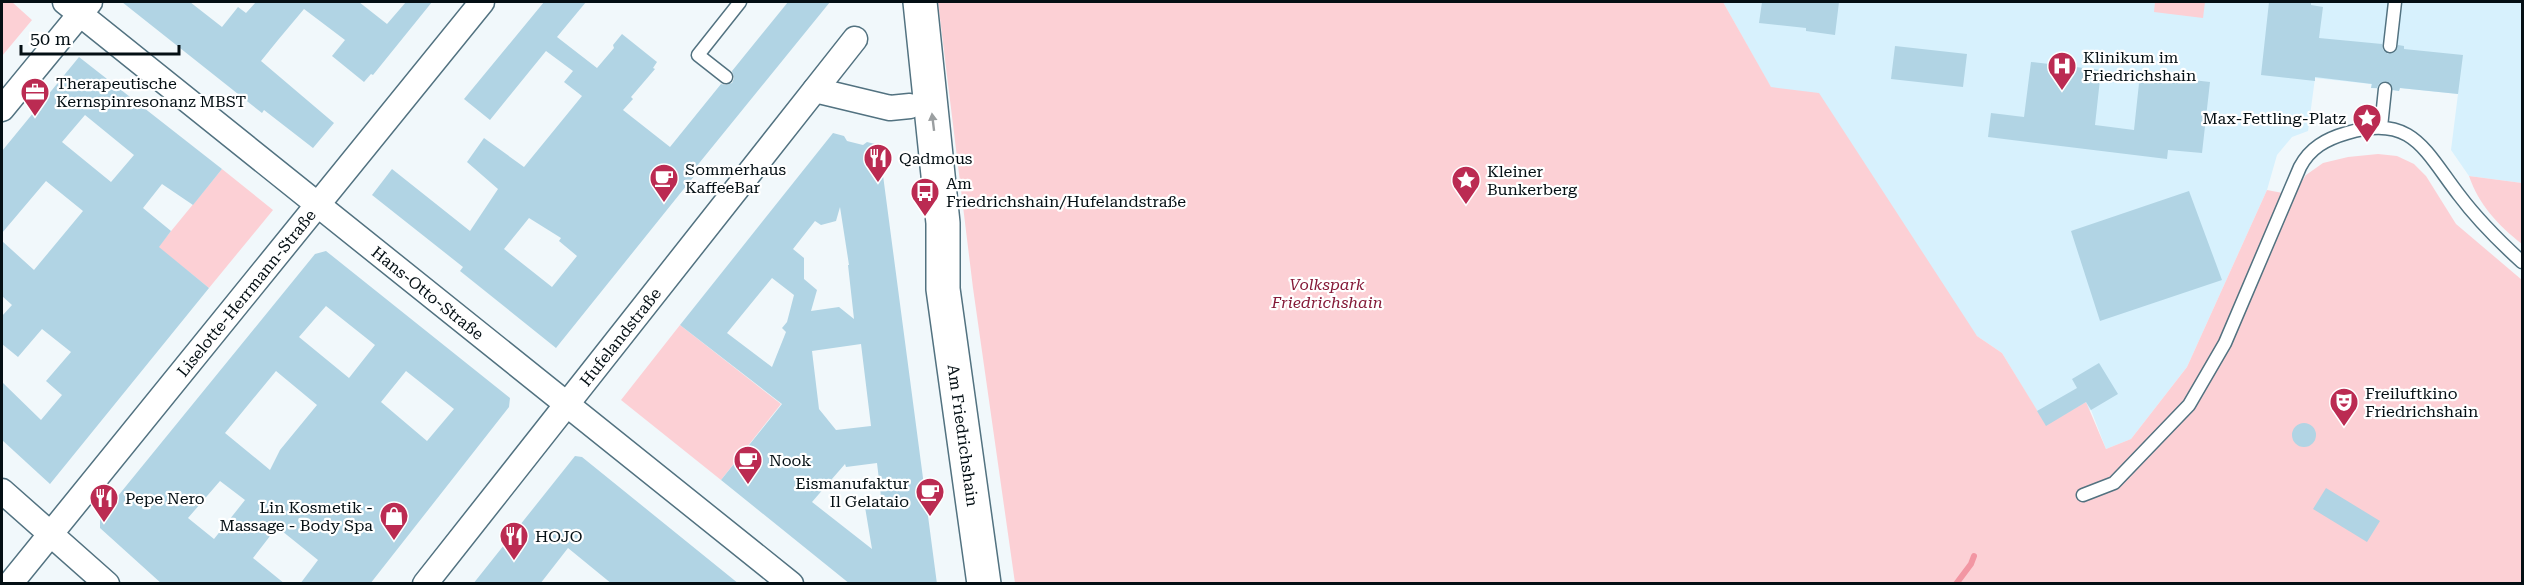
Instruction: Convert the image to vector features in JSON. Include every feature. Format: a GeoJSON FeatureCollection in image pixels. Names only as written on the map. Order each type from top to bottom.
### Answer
{"type":"FeatureCollection","features":[{"type":"Feature","properties":{"kind":"street","name":"Liselotte-Herrmann-Straße"},"geometry":{"type":"LineString","coordinates":[[10,584],[482,2]]}},
{"type":"Feature","properties":{"kind":"street","name":"Am Friedrichshain"},"geometry":{"type":"LineString","coordinates":[[897,2],[930,253],[943,290]]}},
{"type":"Feature","properties":{"kind":"street","name":"Am Friedrichshain"},"geometry":{"type":"LineString","coordinates":[[920,2],[943,223],[943,290],[984,584]]}},
{"type":"Feature","properties":{"kind":"street","name":"Hans-Otto-Straße"},"geometry":{"type":"LineString","coordinates":[[78,6],[318,204],[791,584]]}},
{"type":"Feature","properties":{"kind":"street"},"geometry":{"type":"LineString","coordinates":[[2,109],[78,6]]}},
{"type":"Feature","properties":{"kind":"street","name":"Hufelandstraße"},"geometry":{"type":"LineString","coordinates":[[425,584],[855,39]]}},
{"type":"Feature","properties":{"kind":"street"},"geometry":{"type":"LineString","coordinates":[[815,90],[890,108],[910,106]]}},
{"type":"Feature","properties":{"kind":"street"},"geometry":{"type":"LineString","coordinates":[[2,491],[107,584]]}},
{"type":"Feature","properties":{"kind":"lane"},"geometry":{"type":"LineString","coordinates":[[726,77],[698,55],[740,2]]}},
{"type":"Feature","properties":{"kind":"lane"},"geometry":{"type":"LineString","coordinates":[[2390,46],[2395,2]]}},
{"type":"Feature","properties":{"kind":"lane"},"geometry":{"type":"LineString","coordinates":[[2381,128],[2385,89]]}},
{"type":"Feature","properties":{"kind":"lane"},"geometry":{"type":"LineString","coordinates":[[2083,495],[2114,483],[2189,405],[2225,343],[2272,227],[2307,154],[2329,138],[2364,128],[2381,128],[2400,132],[2419,141],[2460,196],[2523,262]]}},
{"type":"Feature","properties":{"kind":"shaded area"},"geometry":{"type":"Polygon","coordinates":[[[1723,2],[2522,2],[2522,183],[2469,176],[2451,150],[2458,94],[2400,88],[2399,91],[2371,88],[2371,84],[2315,78],[2308,131],[2292,137],[2277,155],[2267,190],[2187,367],[2131,439],[2106,449],[2091,410],[2046,426],[2002,353],[1977,336],[1771,88],[1723,2]]]}},
{"type":"Feature","properties":{"kind":"green space"},"geometry":{"type":"Polygon","coordinates":[[[2,2],[12,2],[32,20],[2,56],[2,2]]]}},
{"type":"Feature","properties":{"kind":"green space","name":"Volkspark Friedrichshain"},"geometry":{"type":"Polygon","coordinates":[[[938,2],[1723,2],[1771,87],[1819,93],[1977,336],[2002,353],[2046,425],[2086,402],[2106,449],[2131,439],[2187,367],[2267,190],[2293,195],[2306,175],[2323,163],[2348,157],[2378,154],[2397,156],[2414,164],[2426,176],[2456,224],[2522,280],[2522,583],[1015,583],[973,288],[938,2]]]}},
{"type":"Feature","properties":{"kind":"green space"},"geometry":{"type":"Polygon","coordinates":[[[2155,2],[2205,2],[2203,18],[2154,12],[2155,2]]]}},
{"type":"Feature","properties":{"kind":"green space"},"geometry":{"type":"Polygon","coordinates":[[[222,169],[273,210],[209,288],[158,247],[222,169]]]}},
{"type":"Feature","properties":{"kind":"green space"},"geometry":{"type":"Polygon","coordinates":[[[2469,176],[2522,183],[2522,244],[2490,214],[2469,176]]]}},
{"type":"Feature","properties":{"kind":"green space"},"geometry":{"type":"Polygon","coordinates":[[[680,325],[781,404],[721,480],[621,400],[680,325]]]}},
{"type":"Feature","properties":{"kind":"building"},"geometry":{"type":"Polygon","coordinates":[[[122,2],[190,2],[222,27],[238,7],[246,13],[256,2],[359,2],[387,24],[406,2],[432,2],[373,75],[371,74],[364,82],[332,56],[345,40],[304,9],[278,40],[261,61],[334,123],[313,148],[264,110],[262,113],[122,2]]]}},
{"type":"Feature","properties":{"kind":"building"},"geometry":{"type":"Polygon","coordinates":[[[544,2],[586,2],[557,37],[597,68],[614,48],[613,45],[622,34],[657,62],[653,68],[655,69],[623,110],[670,147],[721,84],[732,83],[734,78],[732,71],[788,2],[830,2],[696,167],[699,170],[556,348],[460,271],[463,267],[372,195],[392,169],[470,231],[498,189],[467,162],[484,138],[524,167],[582,96],[564,82],[573,71],[546,51],[490,120],[464,99],[544,2]],[[529,218],[504,249],[552,287],[577,256],[559,241],[561,238],[529,218]]]}},
{"type":"Feature","properties":{"kind":"building"},"geometry":{"type":"Polygon","coordinates":[[[1762,2],[1839,2],[1835,35],[1806,31],[1806,28],[1759,23],[1762,2]]]}},
{"type":"Feature","properties":{"kind":"building"},"geometry":{"type":"Polygon","coordinates":[[[2269,2],[2311,2],[2311,5],[2323,7],[2319,38],[2382,44],[2383,50],[2388,54],[2396,51],[2398,45],[2404,46],[2404,49],[2463,55],[2458,94],[2400,88],[2399,91],[2393,90],[2390,83],[2385,81],[2377,88],[2371,88],[2372,84],[2315,77],[2315,81],[2261,75],[2269,2]]]}},
{"type":"Feature","properties":{"kind":"building"},"geometry":{"type":"Polygon","coordinates":[[[1895,46],[1967,54],[1963,87],[1891,79],[1895,46]]]}},
{"type":"Feature","properties":{"kind":"building"},"geometry":{"type":"Polygon","coordinates":[[[79,57],[222,169],[193,205],[162,184],[143,208],[171,231],[159,247],[209,288],[50,484],[2,440],[2,382],[41,420],[62,395],[46,381],[71,352],[42,329],[18,357],[2,344],[2,316],[12,305],[2,296],[2,241],[34,270],[83,211],[46,181],[2,233],[2,151],[79,57]],[[85,115],[62,142],[111,182],[134,155],[85,115]]]}},
{"type":"Feature","properties":{"kind":"building"},"geometry":{"type":"Polygon","coordinates":[[[2031,62],[2101,70],[2095,125],[2134,130],[2140,74],[2210,82],[2202,153],[2168,150],[2167,159],[1988,137],[1991,113],[2024,117],[2031,62]]]}},
{"type":"Feature","properties":{"kind":"building"},"geometry":{"type":"Polygon","coordinates":[[[833,133],[844,136],[847,141],[863,145],[867,142],[879,145],[937,584],[850,584],[721,480],[782,404],[680,325],[833,133]],[[840,207],[836,221],[821,225],[815,221],[793,249],[804,258],[804,279],[817,290],[811,311],[839,307],[854,319],[840,207]],[[772,278],[727,333],[772,367],[786,332],[782,328],[787,322],[794,295],[772,278]],[[861,344],[812,351],[819,409],[836,430],[871,426],[861,344]],[[877,463],[846,467],[845,464],[812,502],[872,549],[865,507],[882,505],[877,463]]]}},
{"type":"Feature","properties":{"kind":"building"},"geometry":{"type":"Polygon","coordinates":[[[2189,191],[2222,280],[2100,321],[2071,231],[2189,191]]]}},
{"type":"Feature","properties":{"kind":"building"},"geometry":{"type":"Polygon","coordinates":[[[326,251],[510,398],[509,407],[370,584],[300,584],[318,560],[277,527],[253,558],[285,584],[162,584],[100,528],[100,518],[315,254],[326,251]],[[326,306],[299,337],[349,378],[375,345],[326,306]],[[276,371],[225,433],[270,470],[280,450],[317,405],[276,371]],[[406,371],[381,402],[427,441],[454,409],[406,371]],[[220,481],[188,518],[214,539],[245,500],[220,481]]]}},
{"type":"Feature","properties":{"kind":"building"},"geometry":{"type":"Polygon","coordinates":[[[2099,363],[2118,394],[2091,410],[2086,402],[2046,426],[2037,411],[2077,388],[2072,379],[2099,363]]]}},
{"type":"Feature","properties":{"kind":"building"},"geometry":{"type":"Polygon","coordinates":[[[2304,423],[2312,427],[2316,435],[2312,443],[2304,447],[2296,443],[2292,435],[2296,427],[2304,423]]]}},
{"type":"Feature","properties":{"kind":"building"},"geometry":{"type":"Polygon","coordinates":[[[575,456],[582,457],[739,584],[612,584],[568,548],[540,584],[473,584],[575,456]]]}},
{"type":"Feature","properties":{"kind":"building"},"geometry":{"type":"Polygon","coordinates":[[[2326,488],[2380,521],[2367,542],[2313,509],[2326,488]]]}},
{"type":"Feature","properties":{"kind":"waterway"},"geometry":{"type":"LineString","coordinates":[[1956,584],[1971,564],[1974,556]]}},
{"type":"Feature","properties":{"kind":"place","name":"Klinikum im Friedrichshain"},"geometry":{"type":"Point","coordinates":[2062,92]}},
{"type":"Feature","properties":{"kind":"place","name":"Therapeutische Kernspinresonanz MBST"},"geometry":{"type":"Point","coordinates":[35,118]}},
{"type":"Feature","properties":{"kind":"place","name":"Max-Fettling-Platz"},"geometry":{"type":"Point","coordinates":[2367,144]}},
{"type":"Feature","properties":{"kind":"place","name":"Qadmous"},"geometry":{"type":"Point","coordinates":[878,184]}},
{"type":"Feature","properties":{"kind":"place","name":"Sommerhaus KaffeeBar"},"geometry":{"type":"Point","coordinates":[664,204]}},
{"type":"Feature","properties":{"kind":"place","name":"Kleiner Bunkerberg"},"geometry":{"type":"Point","coordinates":[1466,206]}},
{"type":"Feature","properties":{"kind":"place","name":"Am Friedrichshain/Hufelandstraße"},"geometry":{"type":"Point","coordinates":[925,218]}},
{"type":"Feature","properties":{"kind":"place","name":"Freiluftkino Friedrichshain"},"geometry":{"type":"Point","coordinates":[2344,428]}},
{"type":"Feature","properties":{"kind":"place","name":"Nook"},"geometry":{"type":"Point","coordinates":[748,486]}},
{"type":"Feature","properties":{"kind":"place","name":"Eismanufaktur Il Gelataio"},"geometry":{"type":"Point","coordinates":[930,518]}},
{"type":"Feature","properties":{"kind":"place","name":"Pepe Nero"},"geometry":{"type":"Point","coordinates":[104,524]}},
{"type":"Feature","properties":{"kind":"place","name":"Lin Kosmetik - Massage - Body Spa"},"geometry":{"type":"Point","coordinates":[394,542]}},
{"type":"Feature","properties":{"kind":"place","name":"HOJO"},"geometry":{"type":"Point","coordinates":[514,562]}}]}
